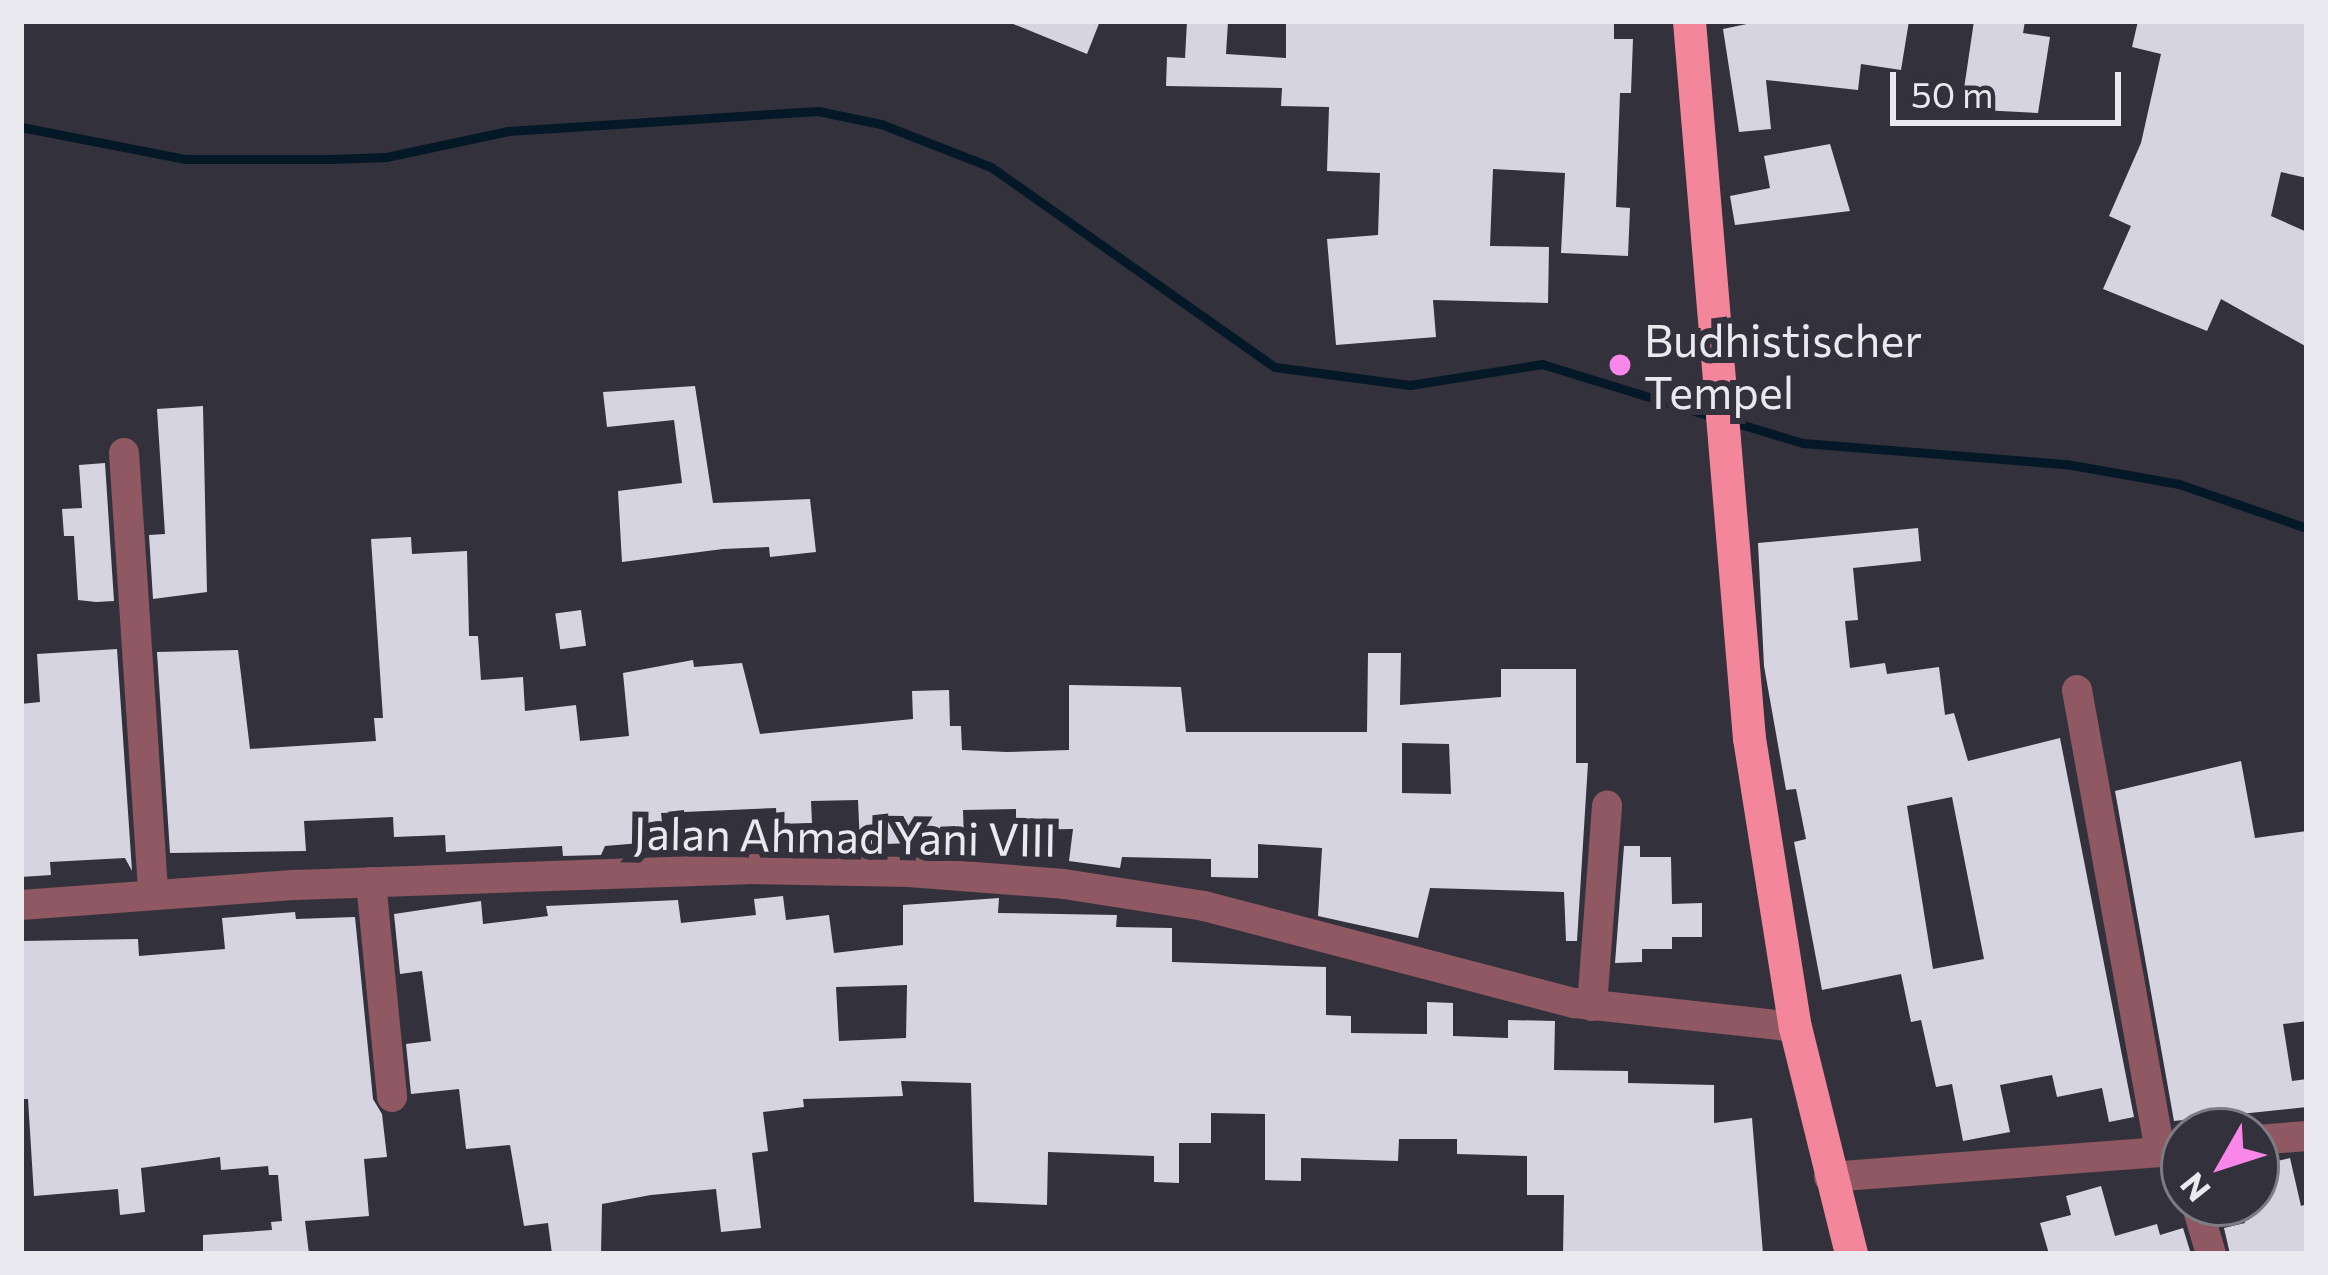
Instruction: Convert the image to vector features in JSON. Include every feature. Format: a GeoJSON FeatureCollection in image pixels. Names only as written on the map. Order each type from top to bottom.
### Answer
{"type":"FeatureCollection","features":[{"type":"Feature","properties":{"kind":"highway"},"geometry":{"type":"LineString","coordinates":[[1689,21],[1749,738],[1796,1027],[1851,1254]]}},
{"type":"Feature","properties":{"kind":"street"},"geometry":{"type":"LineString","coordinates":[[124,453],[153,892]]}},
{"type":"Feature","properties":{"kind":"street"},"geometry":{"type":"LineString","coordinates":[[2077,690],[2167,1107]]}},
{"type":"Feature","properties":{"kind":"street"},"geometry":{"type":"LineString","coordinates":[[1592,1006],[1607,806]]}},
{"type":"Feature","properties":{"kind":"street","name":"Jalan Ahmad Yani VIII"},"geometry":{"type":"LineString","coordinates":[[21,905],[153,892],[747,869],[1064,884],[1204,906],[1592,1006],[1796,1027]]}},
{"type":"Feature","properties":{"kind":"street"},"geometry":{"type":"LineString","coordinates":[[371,882],[392,1097]]}},
{"type":"Feature","properties":{"kind":"street"},"geometry":{"type":"LineString","coordinates":[[1829,1177],[2160,1155]]}},
{"type":"Feature","properties":{"kind":"building"},"geometry":{"type":"Polygon","coordinates":[[[1006,21],[1100,21],[1087,54],[1006,21]]]}},
{"type":"Feature","properties":{"kind":"building"},"geometry":{"type":"Polygon","coordinates":[[[1187,21],[1228,22],[1226,54],[1286,58],[1286,23],[1614,21],[1614,39],[1633,39],[1631,93],[1620,93],[1616,207],[1630,208],[1628,256],[1561,253],[1565,173],[1493,169],[1490,246],[1549,247],[1548,303],[1433,300],[1436,337],[1336,345],[1327,239],[1378,235],[1380,173],[1327,171],[1329,107],[1281,106],[1282,88],[1166,86],[1167,57],[1185,58],[1187,21]]]}},
{"type":"Feature","properties":{"kind":"building"},"geometry":{"type":"Polygon","coordinates":[[[1761,21],[1909,21],[1901,70],[1861,64],[1858,90],[1766,80],[1771,129],[1739,132],[1723,29],[1761,21]]]}},
{"type":"Feature","properties":{"kind":"building"},"geometry":{"type":"Polygon","coordinates":[[[1974,21],[2025,21],[2023,33],[2050,37],[2038,113],[1961,109],[1974,21]]]}},
{"type":"Feature","properties":{"kind":"building"},"geometry":{"type":"Polygon","coordinates":[[[2138,21],[2307,21],[2307,178],[2281,172],[2271,216],[2307,232],[2307,347],[2221,299],[2207,331],[2103,289],[2131,226],[2109,216],[2141,143],[2161,54],[2132,47],[2138,21]]]}},
{"type":"Feature","properties":{"kind":"building"},"geometry":{"type":"Polygon","coordinates":[[[1830,144],[1850,211],[1735,225],[1730,196],[1770,188],[1764,156],[1830,144]]]}},
{"type":"Feature","properties":{"kind":"building"},"geometry":{"type":"Polygon","coordinates":[[[695,386],[713,503],[810,499],[816,552],[770,557],[769,547],[723,549],[622,562],[618,491],[682,483],[674,420],[607,427],[603,392],[695,386]]]}},
{"type":"Feature","properties":{"kind":"building"},"geometry":{"type":"Polygon","coordinates":[[[203,406],[207,592],[153,599],[149,535],[165,534],[157,409],[203,406]]]}},
{"type":"Feature","properties":{"kind":"building"},"geometry":{"type":"Polygon","coordinates":[[[105,463],[114,601],[78,600],[74,536],[64,536],[62,509],[82,508],[79,465],[105,463]]]}},
{"type":"Feature","properties":{"kind":"building"},"geometry":{"type":"Polygon","coordinates":[[[1918,528],[1921,561],[1853,568],[1858,620],[1845,621],[1850,668],[1885,663],[1887,674],[1939,667],[1945,715],[1954,713],[1968,761],[2060,738],[2134,1117],[2109,1122],[2102,1088],[2057,1097],[2052,1075],[2000,1085],[2010,1132],[1963,1141],[1952,1084],[1936,1087],[1921,1020],[1911,1022],[1901,974],[1822,990],[1794,842],[1806,839],[1796,789],[1786,790],[1764,666],[1758,543],[1918,528]],[[1952,797],[1907,806],[1933,969],[1984,959],[1952,797]]]}},
{"type":"Feature","properties":{"kind":"building"},"geometry":{"type":"Polygon","coordinates":[[[411,537],[412,554],[467,551],[469,636],[478,636],[481,680],[523,677],[525,711],[576,705],[580,741],[629,736],[623,673],[693,660],[694,667],[742,663],[760,734],[913,719],[912,691],[949,690],[950,726],[961,726],[962,750],[1007,752],[1069,750],[1069,685],[1181,687],[1186,732],[1367,732],[1368,653],[1401,653],[1400,705],[1501,697],[1501,669],[1576,669],[1576,763],[1588,763],[1577,941],[1566,941],[1564,892],[1430,888],[1418,938],[1318,916],[1322,848],[1258,844],[1258,878],[1211,877],[1211,859],[1122,857],[1120,868],[1069,861],[1073,829],[1016,830],[1016,809],[963,810],[964,841],[860,845],[858,800],[811,801],[812,823],[777,824],[776,808],[661,813],[664,841],[605,846],[601,855],[563,856],[562,846],[446,852],[445,835],[394,837],[393,817],[304,821],[306,851],[170,853],[157,652],[238,650],[250,749],[376,741],[374,718],[383,718],[371,539],[411,537]],[[1402,743],[1402,793],[1451,794],[1449,744],[1402,743]]]}},
{"type":"Feature","properties":{"kind":"building"},"geometry":{"type":"Polygon","coordinates":[[[581,610],[586,646],[560,649],[555,614],[581,610]]]}},
{"type":"Feature","properties":{"kind":"building"},"geometry":{"type":"Polygon","coordinates":[[[117,649],[132,871],[125,858],[50,862],[51,875],[21,877],[21,704],[40,702],[37,654],[117,649]]]}},
{"type":"Feature","properties":{"kind":"building"},"geometry":{"type":"Polygon","coordinates":[[[2241,761],[2255,838],[2307,831],[2307,1021],[2283,1024],[2292,1081],[2307,1079],[2307,1107],[2171,1107],[2115,791],[2241,761]]]}},
{"type":"Feature","properties":{"kind":"building"},"geometry":{"type":"Polygon","coordinates":[[[1624,846],[1640,846],[1640,857],[1671,857],[1672,904],[1702,903],[1702,937],[1672,937],[1672,949],[1642,949],[1642,962],[1615,963],[1624,846]]]}},
{"type":"Feature","properties":{"kind":"building"},"geometry":{"type":"Polygon","coordinates":[[[783,896],[786,920],[829,915],[834,953],[903,945],[903,905],[999,898],[998,913],[1117,915],[1116,927],[1172,928],[1172,962],[1326,967],[1326,1015],[1351,1016],[1351,1033],[1427,1034],[1427,1002],[1453,1003],[1453,1036],[1508,1038],[1508,1020],[1555,1021],[1554,1070],[1628,1071],[1628,1083],[1714,1085],[1714,1123],[1752,1118],[1763,1254],[1563,1254],[1564,1195],[1527,1195],[1527,1156],[1457,1154],[1457,1139],[1399,1139],[1398,1161],[1301,1158],[1301,1181],[1265,1180],[1265,1114],[1211,1113],[1211,1143],[1179,1143],[1179,1183],[1154,1182],[1154,1156],[1048,1152],[1047,1205],[974,1202],[971,1083],[901,1081],[903,1096],[803,1099],[804,1107],[763,1112],[768,1151],[752,1153],[761,1228],[721,1232],[716,1189],[651,1195],[602,1204],[601,1254],[552,1254],[548,1223],[524,1226],[510,1145],[466,1149],[459,1089],[411,1094],[406,1044],[431,1041],[422,971],[400,974],[394,914],[481,901],[483,924],[548,916],[546,906],[678,900],[681,923],[756,915],[754,899],[783,896]],[[907,985],[836,987],[839,1041],[906,1038],[907,985]]]}},
{"type":"Feature","properties":{"kind":"building"},"geometry":{"type":"Polygon","coordinates":[[[295,912],[296,919],[355,917],[373,1099],[382,1114],[387,1157],[364,1159],[369,1216],[305,1221],[309,1254],[203,1254],[203,1235],[272,1230],[271,1222],[282,1221],[278,1175],[269,1175],[268,1166],[221,1170],[220,1157],[141,1168],[145,1212],[120,1215],[118,1189],[34,1196],[28,1099],[21,1099],[21,941],[138,939],[139,956],[225,949],[222,918],[295,912]]]}},
{"type":"Feature","properties":{"kind":"building"},"geometry":{"type":"Polygon","coordinates":[[[2290,1158],[2301,1206],[2307,1204],[2307,1254],[2230,1254],[2224,1228],[2280,1227],[2280,1160],[2290,1158]]]}},
{"type":"Feature","properties":{"kind":"building"},"geometry":{"type":"Polygon","coordinates":[[[2101,1186],[2115,1236],[2157,1224],[2160,1235],[2183,1228],[2191,1254],[2049,1254],[2040,1223],[2071,1215],[2066,1196],[2101,1186]]]}},
{"type":"Feature","properties":{"kind":"waterway"},"geometry":{"type":"LineString","coordinates":[[21,127],[186,159],[332,159],[386,157],[508,131],[818,111],[881,124],[991,167],[1275,367],[1410,385],[1542,364],[1714,417]]}},
{"type":"Feature","properties":{"kind":"waterway"},"geometry":{"type":"LineString","coordinates":[[1730,421],[1803,443],[2066,464],[2179,484],[2307,528]]}},
{"type":"Feature","properties":{"kind":"place","name":"Budhistischer Tempel"},"geometry":{"type":"Point","coordinates":[1620,365]}}]}
